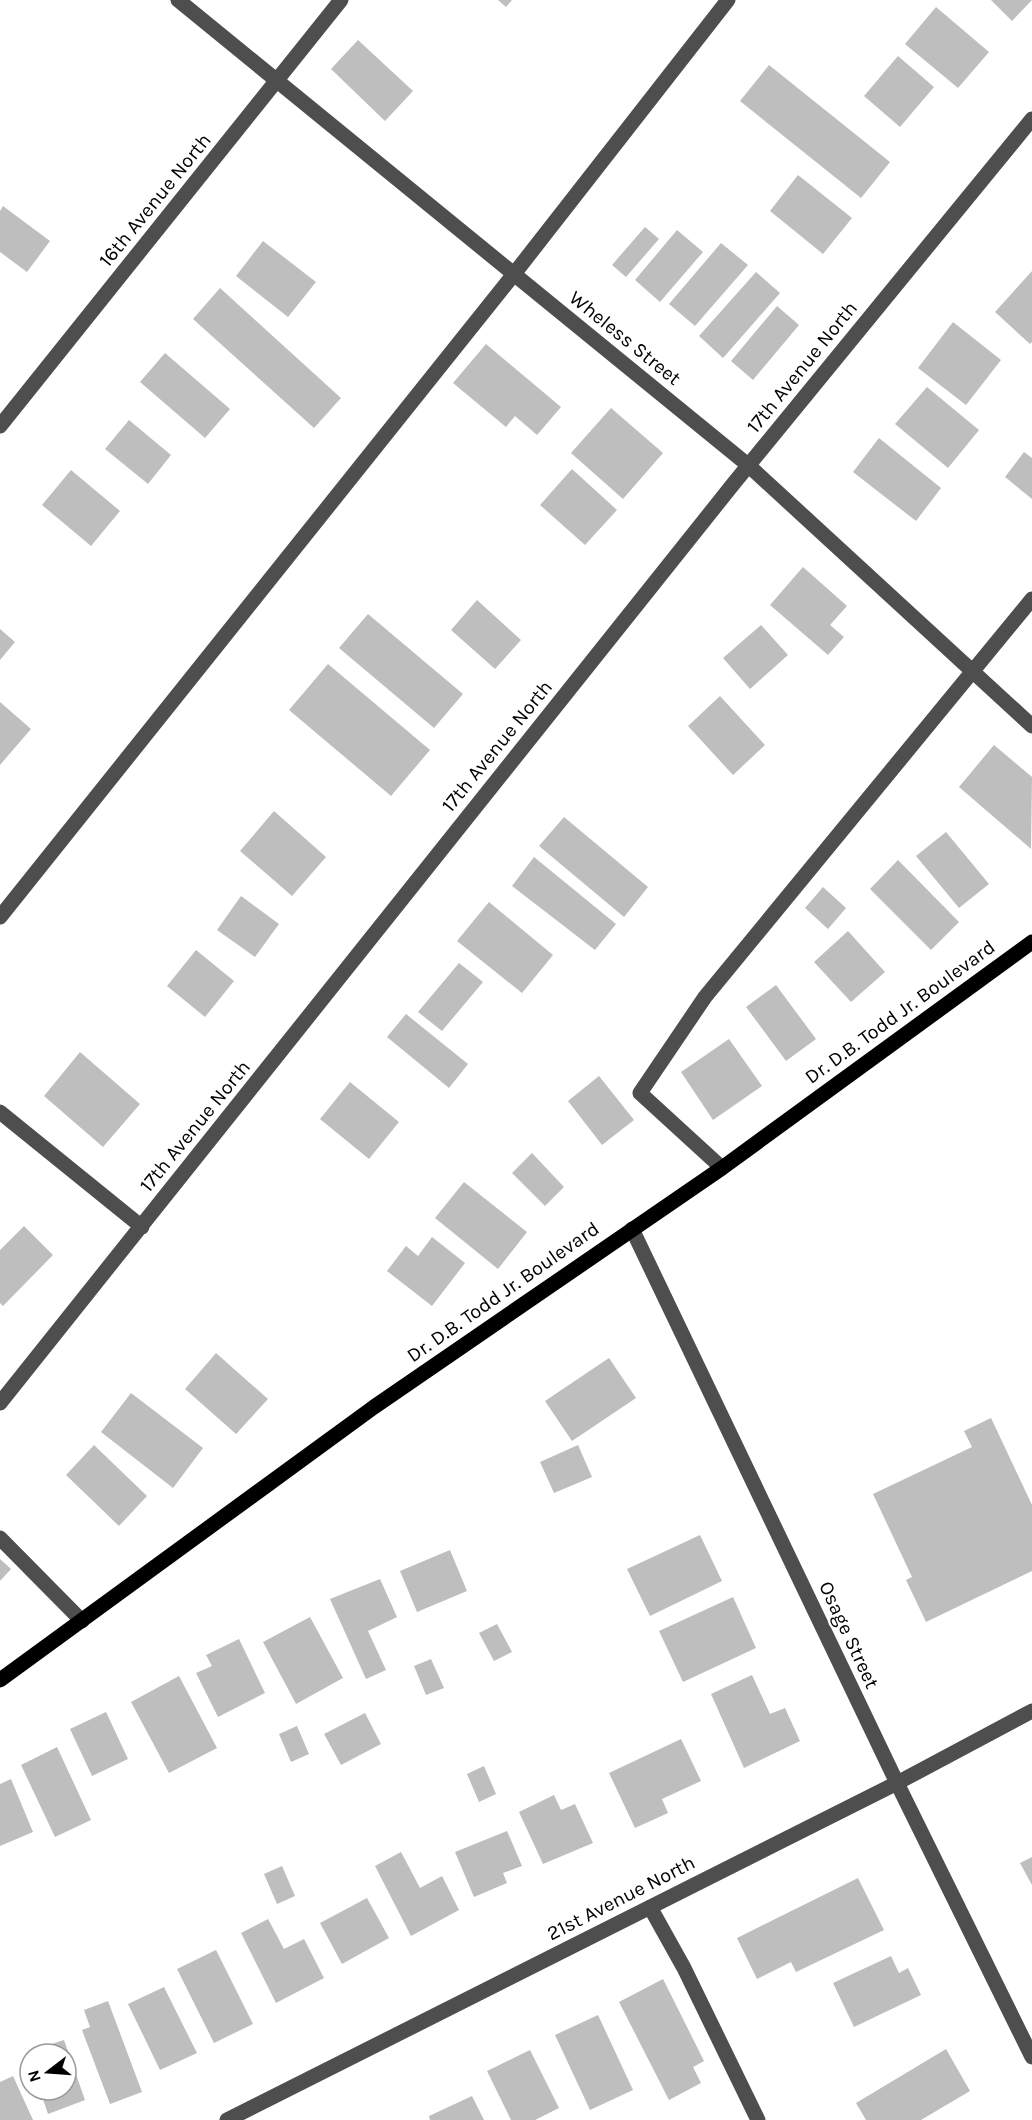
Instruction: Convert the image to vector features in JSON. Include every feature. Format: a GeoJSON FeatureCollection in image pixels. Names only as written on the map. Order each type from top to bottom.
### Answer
{"type":"FeatureCollection","features":[{"type":"Feature","properties":{"kind":"main road","name":"Dr. D.B. Todd Jr. Boulevard"},"geometry":{"type":"LineString","coordinates":[[0,1680],[374,1407],[722,1168],[1032,942]]}},
{"type":"Feature","properties":{"kind":"street","name":"Wheless Street"},"geometry":{"type":"LineString","coordinates":[[178,0],[748,465],[1032,726]]}},
{"type":"Feature","properties":{"kind":"street","name":"16th Avenue North"},"geometry":{"type":"LineString","coordinates":[[0,426],[341,0]]}},
{"type":"Feature","properties":{"kind":"street"},"geometry":{"type":"LineString","coordinates":[[0,917],[514,274],[728,0]]}},
{"type":"Feature","properties":{"kind":"street","name":"17th Avenue North"},"geometry":{"type":"LineString","coordinates":[[0,1403],[748,465],[1032,119]]}},
{"type":"Feature","properties":{"kind":"street"},"geometry":{"type":"LineString","coordinates":[[722,1168],[640,1093],[705,997],[1032,599]]}},
{"type":"Feature","properties":{"kind":"street"},"geometry":{"type":"LineString","coordinates":[[0,1112],[142,1227]]}},
{"type":"Feature","properties":{"kind":"street","name":"Osage Street"},"geometry":{"type":"LineString","coordinates":[[632,1229],[897,1783],[1032,2056]]}},
{"type":"Feature","properties":{"kind":"street"},"geometry":{"type":"LineString","coordinates":[[0,1538],[82,1621]]}},
{"type":"Feature","properties":{"kind":"street","name":"21st Avenue North"},"geometry":{"type":"LineString","coordinates":[[227,2120],[897,1783],[1032,1711]]}},
{"type":"Feature","properties":{"kind":"street"},"geometry":{"type":"LineString","coordinates":[[650,1907],[684,1968],[758,2120]]}},
{"type":"Feature","properties":{"kind":"building"},"geometry":{"type":"Polygon","coordinates":[[[498,0],[512,0],[506,7],[498,0]]]}},
{"type":"Feature","properties":{"kind":"building"},"geometry":{"type":"Polygon","coordinates":[[[991,0],[1032,0],[1012,21],[991,0]]]}},
{"type":"Feature","properties":{"kind":"building"},"geometry":{"type":"Polygon","coordinates":[[[936,7],[989,52],[958,88],[905,44],[936,7]]]}},
{"type":"Feature","properties":{"kind":"building"},"geometry":{"type":"Polygon","coordinates":[[[358,40],[413,91],[385,121],[331,69],[358,40]]]}},
{"type":"Feature","properties":{"kind":"building"},"geometry":{"type":"Polygon","coordinates":[[[898,56],[934,87],[900,127],[864,96],[898,56]]]}},
{"type":"Feature","properties":{"kind":"building"},"geometry":{"type":"Polygon","coordinates":[[[769,65],[890,162],[861,198],[740,101],[769,65]]]}},
{"type":"Feature","properties":{"kind":"building"},"geometry":{"type":"Polygon","coordinates":[[[798,175],[852,218],[823,254],[770,211],[798,175]]]}},
{"type":"Feature","properties":{"kind":"building"},"geometry":{"type":"Polygon","coordinates":[[[3,206],[50,241],[27,272],[0,252],[0,211],[3,206]]]}},
{"type":"Feature","properties":{"kind":"building"},"geometry":{"type":"Polygon","coordinates":[[[645,227],[659,239],[626,277],[612,265],[645,227]]]}},
{"type":"Feature","properties":{"kind":"building"},"geometry":{"type":"Polygon","coordinates":[[[677,230],[703,252],[660,302],[635,280],[677,230]]]}},
{"type":"Feature","properties":{"kind":"building"},"geometry":{"type":"Polygon","coordinates":[[[263,241],[316,282],[288,317],[236,276],[263,241]]]}},
{"type":"Feature","properties":{"kind":"building"},"geometry":{"type":"Polygon","coordinates":[[[721,243],[748,265],[695,326],[669,304],[721,243]]]}},
{"type":"Feature","properties":{"kind":"building"},"geometry":{"type":"Polygon","coordinates":[[[1032,271],[1032,342],[1030,344],[995,312],[1032,271]]]}},
{"type":"Feature","properties":{"kind":"building"},"geometry":{"type":"Polygon","coordinates":[[[756,272],[780,293],[723,358],[699,336],[756,272]]]}},
{"type":"Feature","properties":{"kind":"building"},"geometry":{"type":"Polygon","coordinates":[[[220,288],[341,398],[314,428],[193,319],[220,288]]]}},
{"type":"Feature","properties":{"kind":"building"},"geometry":{"type":"Polygon","coordinates":[[[777,306],[799,325],[753,380],[731,361],[777,306]]]}},
{"type":"Feature","properties":{"kind":"building"},"geometry":{"type":"Polygon","coordinates":[[[953,322],[1001,360],[966,405],[918,368],[953,322]]]}},
{"type":"Feature","properties":{"kind":"building"},"geometry":{"type":"Polygon","coordinates":[[[486,344],[561,407],[537,435],[515,416],[506,427],[453,383],[486,344]]]}},
{"type":"Feature","properties":{"kind":"building"},"geometry":{"type":"Polygon","coordinates":[[[165,353],[230,409],[205,438],[140,382],[165,353]]]}},
{"type":"Feature","properties":{"kind":"building"},"geometry":{"type":"Polygon","coordinates":[[[927,387],[979,430],[948,468],[895,424],[927,387]]]}},
{"type":"Feature","properties":{"kind":"building"},"geometry":{"type":"Polygon","coordinates":[[[611,408],[663,453],[623,499],[571,453],[611,408]]]}},
{"type":"Feature","properties":{"kind":"building"},"geometry":{"type":"Polygon","coordinates":[[[129,420],[171,455],[148,484],[105,449],[129,420]]]}},
{"type":"Feature","properties":{"kind":"building"},"geometry":{"type":"Polygon","coordinates":[[[879,438],[941,488],[916,521],[853,472],[879,438]]]}},
{"type":"Feature","properties":{"kind":"building"},"geometry":{"type":"Polygon","coordinates":[[[1024,452],[1032,458],[1032,499],[1005,477],[1024,452]]]}},
{"type":"Feature","properties":{"kind":"building"},"geometry":{"type":"Polygon","coordinates":[[[572,469],[617,510],[585,545],[540,505],[572,469]]]}},
{"type":"Feature","properties":{"kind":"building"},"geometry":{"type":"Polygon","coordinates":[[[71,470],[120,511],[91,546],[42,505],[71,470]]]}},
{"type":"Feature","properties":{"kind":"building"},"geometry":{"type":"Polygon","coordinates":[[[803,567],[847,606],[830,625],[844,637],[828,655],[770,605],[803,567]]]}},
{"type":"Feature","properties":{"kind":"building"},"geometry":{"type":"Polygon","coordinates":[[[477,600],[521,640],[495,669],[451,630],[477,600]]]}},
{"type":"Feature","properties":{"kind":"building"},"geometry":{"type":"Polygon","coordinates":[[[368,614],[463,694],[434,728],[339,648],[368,614]]]}},
{"type":"Feature","properties":{"kind":"building"},"geometry":{"type":"Polygon","coordinates":[[[761,625],[788,655],[750,689],[723,658],[761,625]]]}},
{"type":"Feature","properties":{"kind":"building"},"geometry":{"type":"Polygon","coordinates":[[[0,629],[15,642],[0,660],[0,629]]]}},
{"type":"Feature","properties":{"kind":"building"},"geometry":{"type":"Polygon","coordinates":[[[328,664],[430,750],[391,796],[289,710],[328,664]]]}},
{"type":"Feature","properties":{"kind":"building"},"geometry":{"type":"Polygon","coordinates":[[[720,696],[765,745],[733,775],[688,726],[720,696]]]}},
{"type":"Feature","properties":{"kind":"building"},"geometry":{"type":"Polygon","coordinates":[[[0,702],[31,729],[0,765],[0,702]]]}},
{"type":"Feature","properties":{"kind":"building"},"geometry":{"type":"Polygon","coordinates":[[[994,745],[1032,777],[1031,849],[959,787],[994,745]]]}},
{"type":"Feature","properties":{"kind":"building"},"geometry":{"type":"Polygon","coordinates":[[[274,811],[326,857],[292,896],[240,851],[274,811]]]}},
{"type":"Feature","properties":{"kind":"building"},"geometry":{"type":"Polygon","coordinates":[[[564,817],[648,887],[624,917],[539,846],[564,817]]]}},
{"type":"Feature","properties":{"kind":"building"},"geometry":{"type":"Polygon","coordinates":[[[946,832],[989,884],[959,908],[916,856],[946,832]]]}},
{"type":"Feature","properties":{"kind":"building"},"geometry":{"type":"Polygon","coordinates":[[[534,857],[616,924],[595,950],[512,886],[534,857]]]}},
{"type":"Feature","properties":{"kind":"building"},"geometry":{"type":"Polygon","coordinates":[[[898,860],[959,922],[931,950],[870,889],[898,860]]]}},
{"type":"Feature","properties":{"kind":"building"},"geometry":{"type":"Polygon","coordinates":[[[823,887],[846,908],[828,929],[805,908],[823,887]]]}},
{"type":"Feature","properties":{"kind":"building"},"geometry":{"type":"Polygon","coordinates":[[[241,896],[279,924],[255,957],[217,930],[241,896]]]}},
{"type":"Feature","properties":{"kind":"building"},"geometry":{"type":"Polygon","coordinates":[[[489,902],[553,955],[522,993],[457,941],[489,902]]]}},
{"type":"Feature","properties":{"kind":"building"},"geometry":{"type":"Polygon","coordinates":[[[848,931],[885,972],[851,1002],[814,962],[848,931]]]}},
{"type":"Feature","properties":{"kind":"building"},"geometry":{"type":"Polygon","coordinates":[[[196,950],[234,981],[205,1017],[167,986],[196,950]]]}},
{"type":"Feature","properties":{"kind":"building"},"geometry":{"type":"Polygon","coordinates":[[[459,963],[483,982],[442,1031],[418,1012],[459,963]]]}},
{"type":"Feature","properties":{"kind":"building"},"geometry":{"type":"Polygon","coordinates":[[[776,985],[816,1039],[786,1061],[746,1007],[776,985]]]}},
{"type":"Feature","properties":{"kind":"building"},"geometry":{"type":"Polygon","coordinates":[[[406,1014],[468,1064],[449,1088],[387,1037],[406,1014]]]}},
{"type":"Feature","properties":{"kind":"building"},"geometry":{"type":"Polygon","coordinates":[[[729,1039],[762,1086],[713,1120],[681,1072],[729,1039]]]}},
{"type":"Feature","properties":{"kind":"building"},"geometry":{"type":"Polygon","coordinates":[[[80,1052],[140,1104],[103,1147],[44,1096],[80,1052]]]}},
{"type":"Feature","properties":{"kind":"building"},"geometry":{"type":"Polygon","coordinates":[[[599,1076],[634,1120],[602,1145],[568,1101],[599,1076]]]}},
{"type":"Feature","properties":{"kind":"building"},"geometry":{"type":"Polygon","coordinates":[[[350,1082],[399,1122],[369,1159],[320,1119],[350,1082]]]}},
{"type":"Feature","properties":{"kind":"building"},"geometry":{"type":"Polygon","coordinates":[[[532,1153],[564,1187],[545,1206],[512,1173],[532,1153]]]}},
{"type":"Feature","properties":{"kind":"building"},"geometry":{"type":"Polygon","coordinates":[[[464,1182],[527,1232],[498,1269],[435,1218],[464,1182]]]}},
{"type":"Feature","properties":{"kind":"building"},"geometry":{"type":"Polygon","coordinates":[[[24,1226],[53,1255],[3,1306],[0,1303],[0,1250],[24,1226]]]}},
{"type":"Feature","properties":{"kind":"building"},"geometry":{"type":"Polygon","coordinates":[[[432,1237],[465,1263],[432,1306],[387,1271],[406,1246],[418,1256],[432,1237]]]}},
{"type":"Feature","properties":{"kind":"building"},"geometry":{"type":"Polygon","coordinates":[[[216,1353],[268,1399],[236,1434],[185,1389],[216,1353]]]}},
{"type":"Feature","properties":{"kind":"building"},"geometry":{"type":"Polygon","coordinates":[[[609,1358],[636,1398],[572,1441],[545,1401],[609,1358]]]}},
{"type":"Feature","properties":{"kind":"building"},"geometry":{"type":"Polygon","coordinates":[[[131,1393],[203,1448],[173,1488],[101,1432],[131,1393]]]}},
{"type":"Feature","properties":{"kind":"building"},"geometry":{"type":"Polygon","coordinates":[[[991,1418],[1032,1505],[1032,1571],[926,1622],[906,1580],[912,1577],[873,1494],[972,1447],[964,1431],[991,1418]]]}},
{"type":"Feature","properties":{"kind":"building"},"geometry":{"type":"Polygon","coordinates":[[[94,1445],[147,1496],[119,1526],[66,1475],[94,1445]]]}},
{"type":"Feature","properties":{"kind":"building"},"geometry":{"type":"Polygon","coordinates":[[[578,1445],[592,1477],[554,1493],[540,1462],[578,1445]]]}},
{"type":"Feature","properties":{"kind":"building"},"geometry":{"type":"Polygon","coordinates":[[[700,1535],[722,1581],[650,1616],[627,1569],[700,1535]]]}},
{"type":"Feature","properties":{"kind":"building"},"geometry":{"type":"Polygon","coordinates":[[[450,1550],[467,1591],[417,1612],[400,1571],[450,1550]]]}},
{"type":"Feature","properties":{"kind":"building"},"geometry":{"type":"Polygon","coordinates":[[[0,1559],[11,1569],[0,1581],[0,1559]]]}},
{"type":"Feature","properties":{"kind":"building"},"geometry":{"type":"Polygon","coordinates":[[[380,1579],[397,1617],[368,1631],[386,1670],[366,1679],[330,1599],[380,1579]]]}},
{"type":"Feature","properties":{"kind":"building"},"geometry":{"type":"Polygon","coordinates":[[[733,1597],[756,1648],[683,1682],[659,1631],[733,1597]]]}},
{"type":"Feature","properties":{"kind":"building"},"geometry":{"type":"Polygon","coordinates":[[[310,1617],[343,1678],[296,1704],[263,1642],[310,1617]]]}},
{"type":"Feature","properties":{"kind":"building"},"geometry":{"type":"Polygon","coordinates":[[[497,1624],[512,1652],[494,1661],[479,1633],[497,1624]]]}},
{"type":"Feature","properties":{"kind":"building"},"geometry":{"type":"Polygon","coordinates":[[[239,1639],[265,1693],[218,1717],[196,1673],[212,1666],[206,1655],[239,1639]]]}},
{"type":"Feature","properties":{"kind":"building"},"geometry":{"type":"Polygon","coordinates":[[[431,1659],[444,1688],[426,1695],[414,1666],[431,1659]]]}},
{"type":"Feature","properties":{"kind":"building"},"geometry":{"type":"Polygon","coordinates":[[[752,1675],[770,1714],[785,1708],[800,1741],[744,1768],[711,1694],[752,1675]]]}},
{"type":"Feature","properties":{"kind":"building"},"geometry":{"type":"Polygon","coordinates":[[[179,1676],[217,1748],[169,1773],[131,1702],[179,1676]]]}},
{"type":"Feature","properties":{"kind":"building"},"geometry":{"type":"Polygon","coordinates":[[[106,1712],[128,1759],[92,1776],[70,1729],[106,1712]]]}},
{"type":"Feature","properties":{"kind":"building"},"geometry":{"type":"Polygon","coordinates":[[[365,1713],[381,1744],[341,1765],[324,1734],[365,1713]]]}},
{"type":"Feature","properties":{"kind":"building"},"geometry":{"type":"Polygon","coordinates":[[[297,1726],[309,1754],[291,1762],[279,1734],[297,1726]]]}},
{"type":"Feature","properties":{"kind":"building"},"geometry":{"type":"Polygon","coordinates":[[[681,1739],[701,1781],[662,1799],[668,1813],[635,1828],[609,1773],[681,1739]]]}},
{"type":"Feature","properties":{"kind":"building"},"geometry":{"type":"Polygon","coordinates":[[[57,1747],[91,1820],[55,1837],[21,1765],[57,1747]]]}},
{"type":"Feature","properties":{"kind":"building"},"geometry":{"type":"Polygon","coordinates":[[[484,1766],[496,1794],[479,1802],[467,1774],[484,1766]]]}},
{"type":"Feature","properties":{"kind":"building"},"geometry":{"type":"Polygon","coordinates":[[[11,1779],[33,1832],[0,1846],[0,1784],[11,1779]]]}},
{"type":"Feature","properties":{"kind":"building"},"geometry":{"type":"Polygon","coordinates":[[[554,1795],[561,1810],[575,1804],[593,1843],[543,1864],[519,1812],[554,1795]]]}},
{"type":"Feature","properties":{"kind":"building"},"geometry":{"type":"Polygon","coordinates":[[[507,1831],[522,1866],[503,1873],[507,1883],[474,1897],[455,1852],[507,1831]]]}},
{"type":"Feature","properties":{"kind":"building"},"geometry":{"type":"Polygon","coordinates":[[[401,1852],[420,1888],[442,1876],[459,1910],[411,1936],[375,1866],[401,1852]]]}},
{"type":"Feature","properties":{"kind":"building"},"geometry":{"type":"Polygon","coordinates":[[[1032,1857],[1032,1885],[1020,1863],[1032,1857]]]}},
{"type":"Feature","properties":{"kind":"building"},"geometry":{"type":"Polygon","coordinates":[[[282,1866],[295,1896],[277,1904],[264,1874],[282,1866]]]}},
{"type":"Feature","properties":{"kind":"building"},"geometry":{"type":"Polygon","coordinates":[[[858,1878],[884,1930],[796,1972],[791,1962],[757,1979],[737,1938],[858,1878]]]}},
{"type":"Feature","properties":{"kind":"building"},"geometry":{"type":"Polygon","coordinates":[[[367,1898],[389,1938],[342,1964],[320,1923],[367,1898]]]}},
{"type":"Feature","properties":{"kind":"building"},"geometry":{"type":"Polygon","coordinates":[[[268,1919],[284,1949],[304,1939],[324,1978],[276,2003],[241,1933],[268,1919]]]}},
{"type":"Feature","properties":{"kind":"building"},"geometry":{"type":"Polygon","coordinates":[[[216,1950],[253,2024],[214,2043],[177,1969],[216,1950]]]}},
{"type":"Feature","properties":{"kind":"building"},"geometry":{"type":"Polygon","coordinates":[[[891,1956],[899,1973],[908,1968],[921,1995],[854,2027],[833,1983],[891,1956]]]}},
{"type":"Feature","properties":{"kind":"building"},"geometry":{"type":"Polygon","coordinates":[[[663,1979],[704,2061],[693,2067],[701,2083],[669,2100],[619,2002],[663,1979]]]}},
{"type":"Feature","properties":{"kind":"building"},"geometry":{"type":"Polygon","coordinates":[[[164,1987],[197,2053],[160,2070],[128,2004],[164,1987]]]}},
{"type":"Feature","properties":{"kind":"building"},"geometry":{"type":"Polygon","coordinates":[[[108,2001],[142,2092],[110,2104],[82,2030],[90,2027],[84,2010],[108,2001]]]}},
{"type":"Feature","properties":{"kind":"building"},"geometry":{"type":"Polygon","coordinates":[[[598,2015],[633,2090],[590,2110],[555,2035],[598,2015]]]}},
{"type":"Feature","properties":{"kind":"building"},"geometry":{"type":"Polygon","coordinates":[[[946,2049],[970,2091],[921,2120],[866,2120],[856,2103],[946,2049]]]}},
{"type":"Feature","properties":{"kind":"building"},"geometry":{"type":"Polygon","coordinates":[[[530,2050],[559,2108],[535,2120],[511,2120],[487,2071],[530,2050]]]}},
{"type":"Feature","properties":{"kind":"building"},"geometry":{"type":"Polygon","coordinates":[[[13,2076],[18,2087],[18,2102],[25,2102],[33,2120],[0,2120],[0,2082],[13,2076]]]}},
{"type":"Feature","properties":{"kind":"building"},"geometry":{"type":"Polygon","coordinates":[[[78,2080],[85,2100],[48,2114],[44,2102],[78,2102],[78,2080]]]}},
{"type":"Feature","properties":{"kind":"building"},"geometry":{"type":"Polygon","coordinates":[[[472,2096],[484,2120],[430,2120],[429,2116],[472,2096]]]}}]}
